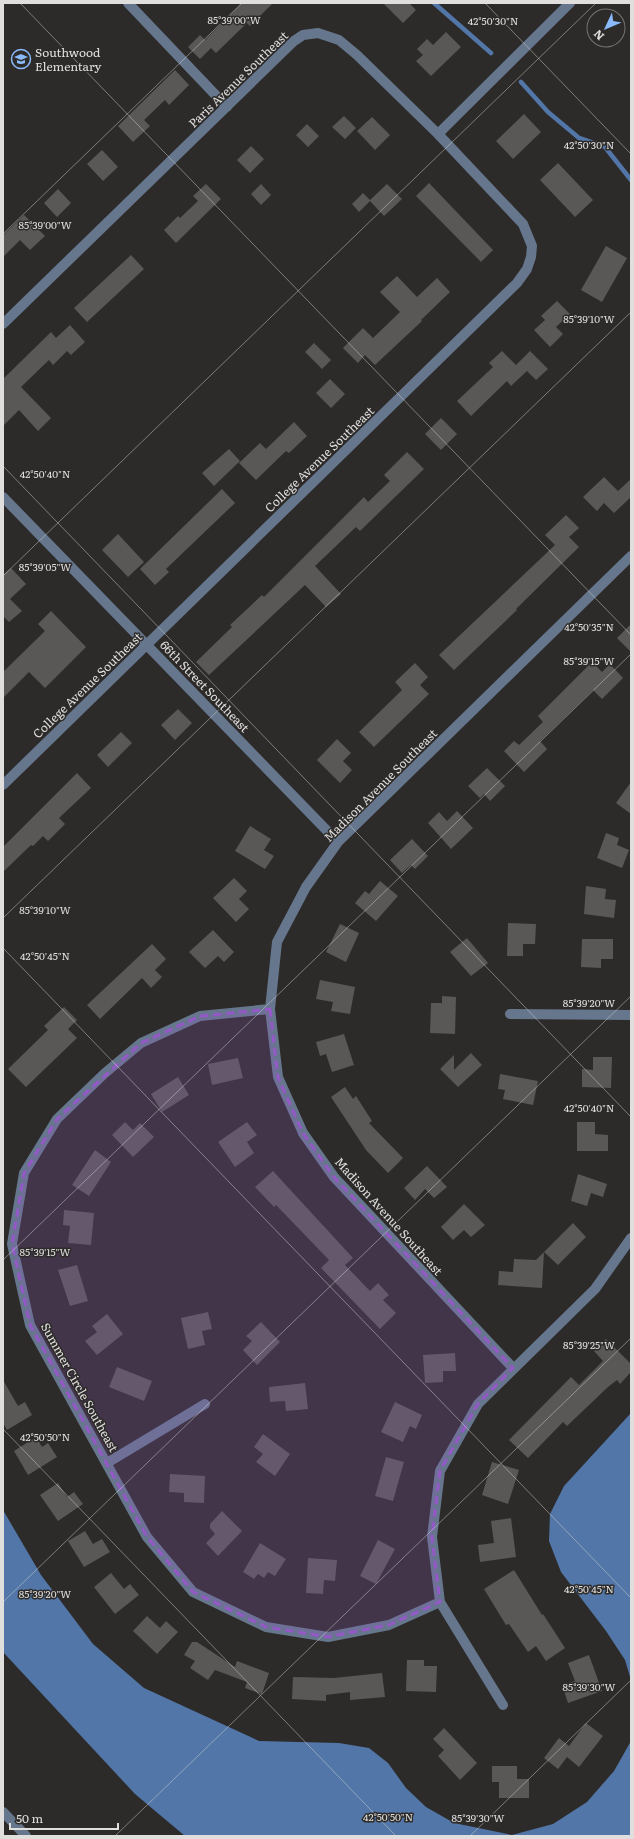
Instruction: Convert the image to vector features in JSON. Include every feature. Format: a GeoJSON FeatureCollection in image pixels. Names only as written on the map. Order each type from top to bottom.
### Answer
{"type":"FeatureCollection","features":[{"type":"Feature","properties":{"kind":"street"},"geometry":{"type":"LineString","coordinates":[[128,3],[227,107]]}},
{"type":"Feature","properties":{"kind":"street"},"geometry":{"type":"LineString","coordinates":[[438,134],[570,3]]}},
{"type":"Feature","properties":{"kind":"street","name":"Paris Avenue Southeast"},"geometry":{"type":"LineString","coordinates":[[3,324],[294,41],[303,35],[318,33],[339,40],[357,55],[438,134]]}},
{"type":"Feature","properties":{"kind":"street","name":"College Avenue Southeast"},"geometry":{"type":"LineString","coordinates":[[3,785],[517,284],[527,269],[531,257],[532,246],[523,224],[438,134]]}},
{"type":"Feature","properties":{"kind":"street","name":"66th Street Southeast"},"geometry":{"type":"LineString","coordinates":[[3,497],[148,644],[338,842]]}},
{"type":"Feature","properties":{"kind":"street","name":"Madison Avenue Southeast"},"geometry":{"type":"LineString","coordinates":[[513,1368],[334,1178],[303,1133],[278,1077],[270,1009],[277,942],[306,887],[338,842],[631,556]]}},
{"type":"Feature","properties":{"kind":"street","name":"Summer Circle Southeast"},"geometry":{"type":"LineString","coordinates":[[270,1009],[200,1016],[142,1043],[100,1078],[57,1119],[24,1173],[8,1245],[30,1325],[147,1537],[193,1592],[266,1627],[328,1637],[390,1625],[440,1602]]}},
{"type":"Feature","properties":{"kind":"street"},"geometry":{"type":"LineString","coordinates":[[510,1014],[631,1015]]}},
{"type":"Feature","properties":{"kind":"street"},"geometry":{"type":"LineString","coordinates":[[502,1705],[440,1602],[432,1537],[440,1471],[478,1404],[595,1289],[631,1238]]}},
{"type":"Feature","properties":{"kind":"street"},"geometry":{"type":"LineString","coordinates":[[107,1463],[205,1404]]}},
{"type":"Feature","properties":{"kind":"street"},"geometry":{"type":"LineString","coordinates":[[3,1812],[26,1836]]}},
{"type":"Feature","properties":{"kind":"highlighted area"},"geometry":{"type":"Polygon","coordinates":[[[270,1009],[278,1077],[303,1133],[334,1177],[513,1368],[478,1404],[440,1471],[432,1537],[440,1602],[389,1625],[328,1637],[266,1627],[193,1592],[147,1537],[30,1325],[12,1244],[24,1173],[57,1119],[141,1043],[200,1016],[270,1009]]]}},
{"type":"Feature","properties":{"kind":"water"},"geometry":{"type":"Polygon","coordinates":[[[631,1413],[631,1680],[625,1660],[606,1631],[561,1572],[549,1541],[550,1514],[564,1486],[631,1413]]]}},
{"type":"Feature","properties":{"kind":"water"},"geometry":{"type":"Polygon","coordinates":[[[3,1510],[41,1575],[93,1644],[144,1688],[259,1741],[339,1743],[369,1748],[388,1763],[406,1788],[426,1807],[454,1823],[512,1835],[553,1824],[587,1802],[614,1771],[631,1741],[631,1836],[185,1836],[135,1794],[3,1652],[3,1510]]]}},
{"type":"Feature","properties":{"kind":"building"},"geometry":{"type":"Polygon","coordinates":[[[242,3],[273,3],[250,26],[247,23],[216,53],[211,48],[200,59],[188,47],[200,35],[205,40],[242,3]]]}},
{"type":"Feature","properties":{"kind":"building"},"geometry":{"type":"Polygon","coordinates":[[[383,3],[409,3],[416,10],[403,23],[383,3]]]}},
{"type":"Feature","properties":{"kind":"building"},"geometry":{"type":"Polygon","coordinates":[[[446,32],[461,47],[431,76],[416,61],[423,55],[417,49],[427,39],[433,45],[446,32]]]}},
{"type":"Feature","properties":{"kind":"building"},"geometry":{"type":"Polygon","coordinates":[[[175,70],[189,85],[169,105],[165,100],[144,120],[150,126],[133,142],[118,126],[175,70]]]}},
{"type":"Feature","properties":{"kind":"building"},"geometry":{"type":"Polygon","coordinates":[[[524,114],[541,132],[513,159],[496,141],[524,114]]]}},
{"type":"Feature","properties":{"kind":"building"},"geometry":{"type":"Polygon","coordinates":[[[344,116],[356,128],[345,139],[332,127],[344,116]]]}},
{"type":"Feature","properties":{"kind":"building"},"geometry":{"type":"Polygon","coordinates":[[[372,117],[390,135],[375,150],[357,131],[372,117]]]}},
{"type":"Feature","properties":{"kind":"building"},"geometry":{"type":"Polygon","coordinates":[[[307,124],[319,136],[308,147],[296,135],[307,124]]]}},
{"type":"Feature","properties":{"kind":"building"},"geometry":{"type":"Polygon","coordinates":[[[251,146],[264,159],[250,173],[237,160],[251,146]]]}},
{"type":"Feature","properties":{"kind":"building"},"geometry":{"type":"Polygon","coordinates":[[[102,150],[118,167],[103,181],[87,164],[102,150]]]}},
{"type":"Feature","properties":{"kind":"building"},"geometry":{"type":"Polygon","coordinates":[[[558,163],[593,200],[575,217],[540,180],[558,163]]]}},
{"type":"Feature","properties":{"kind":"building"},"geometry":{"type":"Polygon","coordinates":[[[429,183],[493,250],[481,262],[416,196],[429,183]]]}},
{"type":"Feature","properties":{"kind":"building"},"geometry":{"type":"Polygon","coordinates":[[[206,184],[221,199],[176,243],[164,230],[178,216],[180,218],[198,201],[193,196],[206,184]]]}},
{"type":"Feature","properties":{"kind":"building"},"geometry":{"type":"Polygon","coordinates":[[[261,184],[271,195],[261,205],[251,194],[261,184]]]}},
{"type":"Feature","properties":{"kind":"building"},"geometry":{"type":"Polygon","coordinates":[[[387,184],[402,199],[384,216],[370,201],[359,212],[352,204],[363,193],[370,200],[387,184]]]}},
{"type":"Feature","properties":{"kind":"building"},"geometry":{"type":"Polygon","coordinates":[[[58,189],[71,203],[57,217],[44,203],[58,189]]]}},
{"type":"Feature","properties":{"kind":"building"},"geometry":{"type":"Polygon","coordinates":[[[24,215],[45,236],[30,250],[20,240],[3,257],[3,235],[24,215]]]}},
{"type":"Feature","properties":{"kind":"building"},"geometry":{"type":"Polygon","coordinates":[[[606,246],[627,258],[602,302],[581,290],[606,246]]]}},
{"type":"Feature","properties":{"kind":"building"},"geometry":{"type":"Polygon","coordinates":[[[131,255],[144,269],[87,322],[74,308],[131,255]]]}},
{"type":"Feature","properties":{"kind":"building"},"geometry":{"type":"Polygon","coordinates":[[[397,276],[417,297],[437,278],[450,292],[421,320],[422,321],[375,365],[365,355],[358,363],[343,348],[363,328],[373,338],[400,312],[380,292],[397,276]]]}},
{"type":"Feature","properties":{"kind":"building"},"geometry":{"type":"Polygon","coordinates":[[[557,301],[570,314],[556,327],[563,334],[550,347],[534,330],[545,320],[541,316],[557,301]]]}},
{"type":"Feature","properties":{"kind":"building"},"geometry":{"type":"Polygon","coordinates":[[[70,325],[85,342],[71,355],[67,351],[53,365],[49,360],[21,387],[51,418],[38,431],[19,410],[3,426],[3,379],[51,332],[56,338],[70,325]]]}},
{"type":"Feature","properties":{"kind":"building"},"geometry":{"type":"Polygon","coordinates":[[[314,343],[331,360],[322,369],[305,352],[314,343]]]}},
{"type":"Feature","properties":{"kind":"building"},"geometry":{"type":"Polygon","coordinates":[[[502,351],[516,365],[530,351],[548,369],[536,380],[527,371],[511,386],[507,381],[471,416],[457,401],[493,367],[489,363],[502,351]]]}},
{"type":"Feature","properties":{"kind":"building"},"geometry":{"type":"Polygon","coordinates":[[[330,379],[345,394],[331,408],[316,393],[330,379]]]}},
{"type":"Feature","properties":{"kind":"building"},"geometry":{"type":"Polygon","coordinates":[[[441,418],[457,434],[441,450],[425,434],[441,418]]]}},
{"type":"Feature","properties":{"kind":"building"},"geometry":{"type":"Polygon","coordinates":[[[294,422],[307,436],[289,453],[286,451],[256,480],[239,463],[260,443],[266,449],[294,422]]]}},
{"type":"Feature","properties":{"kind":"building"},"geometry":{"type":"Polygon","coordinates":[[[229,449],[240,461],[214,486],[202,473],[229,449]]]}},
{"type":"Feature","properties":{"kind":"building"},"geometry":{"type":"Polygon","coordinates":[[[407,452],[424,469],[360,531],[356,527],[315,566],[341,594],[326,607],[305,585],[209,675],[196,662],[232,627],[230,625],[262,595],[264,597],[364,497],[368,502],[390,481],[384,475],[407,452]]]}},
{"type":"Feature","properties":{"kind":"building"},"geometry":{"type":"Polygon","coordinates":[[[604,477],[618,491],[631,479],[631,497],[614,513],[604,503],[597,511],[583,497],[604,477]]]}},
{"type":"Feature","properties":{"kind":"building"},"geometry":{"type":"Polygon","coordinates":[[[222,489],[235,503],[166,569],[169,572],[155,585],[140,569],[222,489]]]}},
{"type":"Feature","properties":{"kind":"building"},"geometry":{"type":"Polygon","coordinates":[[[566,515],[579,528],[569,537],[579,547],[516,609],[517,610],[454,670],[439,655],[555,545],[545,535],[566,515]]]}},
{"type":"Feature","properties":{"kind":"building"},"geometry":{"type":"Polygon","coordinates":[[[118,534],[144,562],[128,577],[102,550],[118,534]]]}},
{"type":"Feature","properties":{"kind":"building"},"geometry":{"type":"Polygon","coordinates":[[[11,568],[26,584],[10,599],[22,611],[9,622],[3,616],[3,575],[11,568]]]}},
{"type":"Feature","properties":{"kind":"building"},"geometry":{"type":"Polygon","coordinates":[[[51,611],[86,647],[45,688],[29,672],[3,698],[3,672],[45,631],[38,624],[51,611]]]}},
{"type":"Feature","properties":{"kind":"building"},"geometry":{"type":"Polygon","coordinates":[[[631,624],[631,652],[617,638],[631,624]]]}},
{"type":"Feature","properties":{"kind":"building"},"geometry":{"type":"Polygon","coordinates":[[[592,662],[602,672],[610,664],[623,678],[602,699],[593,690],[540,741],[547,749],[524,772],[504,751],[514,741],[519,745],[543,722],[538,716],[592,662]]]}},
{"type":"Feature","properties":{"kind":"building"},"geometry":{"type":"Polygon","coordinates":[[[415,663],[428,677],[420,685],[429,694],[374,747],[359,732],[402,690],[395,682],[415,663]]]}},
{"type":"Feature","properties":{"kind":"building"},"geometry":{"type":"Polygon","coordinates":[[[178,709],[192,723],[175,740],[161,725],[178,709]]]}},
{"type":"Feature","properties":{"kind":"building"},"geometry":{"type":"Polygon","coordinates":[[[121,732],[132,743],[108,767],[97,755],[121,732]]]}},
{"type":"Feature","properties":{"kind":"building"},"geometry":{"type":"Polygon","coordinates":[[[337,739],[351,753],[343,761],[352,770],[340,783],[317,760],[337,739]]]}},
{"type":"Feature","properties":{"kind":"building"},"geometry":{"type":"Polygon","coordinates":[[[487,768],[505,786],[490,801],[484,794],[480,798],[468,786],[487,768]]]}},
{"type":"Feature","properties":{"kind":"building"},"geometry":{"type":"Polygon","coordinates":[[[77,773],[91,788],[59,818],[65,824],[48,841],[43,836],[33,846],[31,845],[3,872],[3,847],[77,773]]]}},
{"type":"Feature","properties":{"kind":"building"},"geometry":{"type":"Polygon","coordinates":[[[631,782],[631,814],[616,803],[631,782]]]}},
{"type":"Feature","properties":{"kind":"building"},"geometry":{"type":"Polygon","coordinates":[[[457,811],[473,828],[451,849],[428,823],[439,812],[447,821],[457,811]]]}},
{"type":"Feature","properties":{"kind":"building"},"geometry":{"type":"Polygon","coordinates":[[[250,826],[271,839],[264,850],[274,856],[265,869],[235,851],[250,826]]]}},
{"type":"Feature","properties":{"kind":"building"},"geometry":{"type":"Polygon","coordinates":[[[606,833],[619,838],[617,845],[629,850],[622,868],[597,858],[606,833]]]}},
{"type":"Feature","properties":{"kind":"building"},"geometry":{"type":"Polygon","coordinates":[[[412,839],[428,856],[415,869],[411,865],[402,873],[390,860],[412,839]]]}},
{"type":"Feature","properties":{"kind":"building"},"geometry":{"type":"Polygon","coordinates":[[[234,878],[247,891],[239,899],[249,909],[236,922],[213,898],[234,878]]]}},
{"type":"Feature","properties":{"kind":"building"},"geometry":{"type":"Polygon","coordinates":[[[380,881],[398,896],[376,921],[355,903],[365,891],[369,894],[380,881]]]}},
{"type":"Feature","properties":{"kind":"building"},"geometry":{"type":"Polygon","coordinates":[[[586,886],[606,889],[605,899],[616,900],[614,918],[584,914],[586,886]]]}},
{"type":"Feature","properties":{"kind":"building"},"geometry":{"type":"Polygon","coordinates":[[[508,923],[536,924],[535,944],[523,944],[523,956],[507,956],[508,923]]]}},
{"type":"Feature","properties":{"kind":"building"},"geometry":{"type":"Polygon","coordinates":[[[340,924],[359,933],[346,962],[326,952],[340,924]]]}},
{"type":"Feature","properties":{"kind":"building"},"geometry":{"type":"Polygon","coordinates":[[[213,930],[234,952],[224,962],[218,956],[205,968],[189,952],[213,930]]]}},
{"type":"Feature","properties":{"kind":"building"},"geometry":{"type":"Polygon","coordinates":[[[467,938],[488,963],[471,976],[450,952],[467,938]]]}},
{"type":"Feature","properties":{"kind":"building"},"geometry":{"type":"Polygon","coordinates":[[[582,939],[613,939],[613,959],[601,959],[601,968],[581,967],[582,939]]]}},
{"type":"Feature","properties":{"kind":"building"},"geometry":{"type":"Polygon","coordinates":[[[152,944],[166,959],[155,970],[162,977],[151,988],[142,978],[100,1019],[87,1005],[152,944]]]}},
{"type":"Feature","properties":{"kind":"building"},"geometry":{"type":"Polygon","coordinates":[[[320,980],[355,987],[350,1014],[331,1011],[333,1002],[316,999],[320,980]]]}},
{"type":"Feature","properties":{"kind":"building"},"geometry":{"type":"Polygon","coordinates":[[[442,996],[456,997],[455,1034],[430,1033],[431,1003],[442,1003],[442,996]]]}},
{"type":"Feature","properties":{"kind":"building"},"geometry":{"type":"Polygon","coordinates":[[[64,1007],[77,1020],[68,1029],[77,1038],[26,1087],[8,1069],[48,1030],[44,1026],[64,1007]]]}},
{"type":"Feature","properties":{"kind":"building"},"geometry":{"type":"Polygon","coordinates":[[[344,1034],[354,1065],[332,1072],[326,1054],[320,1056],[316,1042],[344,1034]]]}},
{"type":"Feature","properties":{"kind":"building"},"geometry":{"type":"Polygon","coordinates":[[[471,1053],[482,1065],[458,1087],[440,1069],[454,1055],[454,1070],[471,1053]]]}},
{"type":"Feature","properties":{"kind":"building"},"geometry":{"type":"Polygon","coordinates":[[[593,1057],[612,1057],[611,1088],[582,1087],[582,1069],[593,1070],[593,1057]]]}},
{"type":"Feature","properties":{"kind":"building"},"geometry":{"type":"Polygon","coordinates":[[[238,1058],[243,1078],[212,1085],[208,1064],[238,1058]]]}},
{"type":"Feature","properties":{"kind":"building"},"geometry":{"type":"Polygon","coordinates":[[[500,1074],[538,1081],[533,1105],[503,1099],[505,1090],[498,1089],[500,1074]]]}},
{"type":"Feature","properties":{"kind":"building"},"geometry":{"type":"Polygon","coordinates":[[[178,1077],[189,1095],[162,1112],[151,1094],[178,1077]]]}},
{"type":"Feature","properties":{"kind":"building"},"geometry":{"type":"Polygon","coordinates":[[[345,1087],[353,1099],[356,1096],[372,1121],[369,1123],[403,1158],[388,1173],[366,1150],[331,1097],[345,1087]]]}},
{"type":"Feature","properties":{"kind":"building"},"geometry":{"type":"Polygon","coordinates":[[[125,1122],[133,1130],[140,1123],[154,1137],[133,1157],[112,1135],[125,1122]]]}},
{"type":"Feature","properties":{"kind":"building"},"geometry":{"type":"Polygon","coordinates":[[[247,1122],[257,1135],[247,1142],[254,1153],[235,1167],[218,1142],[247,1122]]]}},
{"type":"Feature","properties":{"kind":"building"},"geometry":{"type":"Polygon","coordinates":[[[577,1122],[595,1122],[595,1134],[608,1135],[608,1151],[577,1151],[577,1122]]]}},
{"type":"Feature","properties":{"kind":"building"},"geometry":{"type":"Polygon","coordinates":[[[95,1150],[111,1162],[89,1196],[72,1185],[95,1150]]]}},
{"type":"Feature","properties":{"kind":"building"},"geometry":{"type":"Polygon","coordinates":[[[427,1166],[447,1187],[434,1198],[425,1189],[415,1200],[404,1188],[427,1166]]]}},
{"type":"Feature","properties":{"kind":"building"},"geometry":{"type":"Polygon","coordinates":[[[273,1171],[353,1258],[345,1265],[370,1291],[378,1283],[389,1295],[383,1300],[396,1313],[380,1329],[321,1268],[329,1260],[276,1205],[274,1207],[255,1187],[273,1171]]]}},
{"type":"Feature","properties":{"kind":"building"},"geometry":{"type":"Polygon","coordinates":[[[578,1174],[607,1184],[603,1197],[591,1193],[587,1206],[571,1201],[578,1174]]]}},
{"type":"Feature","properties":{"kind":"building"},"geometry":{"type":"Polygon","coordinates":[[[464,1204],[485,1225],[471,1237],[464,1230],[453,1240],[441,1227],[464,1204]]]}},
{"type":"Feature","properties":{"kind":"building"},"geometry":{"type":"Polygon","coordinates":[[[64,1210],[94,1213],[91,1245],[68,1243],[70,1226],[63,1225],[64,1210]]]}},
{"type":"Feature","properties":{"kind":"building"},"geometry":{"type":"Polygon","coordinates":[[[573,1223],[586,1237],[558,1265],[544,1252],[573,1223]]]}},
{"type":"Feature","properties":{"kind":"building"},"geometry":{"type":"Polygon","coordinates":[[[544,1252],[542,1288],[498,1285],[499,1271],[513,1272],[514,1259],[536,1260],[544,1252]]]}},
{"type":"Feature","properties":{"kind":"building"},"geometry":{"type":"Polygon","coordinates":[[[77,1265],[88,1301],[70,1306],[58,1270],[77,1265]]]}},
{"type":"Feature","properties":{"kind":"building"},"geometry":{"type":"Polygon","coordinates":[[[208,1312],[212,1329],[202,1331],[205,1345],[188,1349],[181,1318],[208,1312]]]}},
{"type":"Feature","properties":{"kind":"building"},"geometry":{"type":"Polygon","coordinates":[[[107,1314],[123,1334],[97,1355],[85,1341],[97,1332],[92,1326],[107,1314]]]}},
{"type":"Feature","properties":{"kind":"building"},"geometry":{"type":"Polygon","coordinates":[[[261,1322],[280,1342],[257,1365],[243,1350],[252,1341],[246,1336],[261,1322]]]}},
{"type":"Feature","properties":{"kind":"building"},"geometry":{"type":"Polygon","coordinates":[[[606,1339],[631,1364],[631,1372],[620,1384],[617,1380],[608,1387],[567,1426],[563,1422],[528,1458],[509,1440],[571,1377],[579,1385],[603,1361],[594,1351],[606,1339]]]}},
{"type":"Feature","properties":{"kind":"building"},"geometry":{"type":"Polygon","coordinates":[[[455,1353],[456,1371],[443,1371],[443,1382],[425,1383],[423,1355],[455,1353]]]}},
{"type":"Feature","properties":{"kind":"building"},"geometry":{"type":"Polygon","coordinates":[[[117,1367],[152,1381],[144,1401],[109,1387],[117,1367]]]}},
{"type":"Feature","properties":{"kind":"building"},"geometry":{"type":"Polygon","coordinates":[[[3,1380],[18,1406],[25,1402],[32,1415],[7,1430],[3,1423],[3,1380]]]}},
{"type":"Feature","properties":{"kind":"building"},"geometry":{"type":"Polygon","coordinates":[[[305,1383],[308,1409],[286,1411],[285,1401],[270,1402],[269,1387],[305,1383]]]}},
{"type":"Feature","properties":{"kind":"building"},"geometry":{"type":"Polygon","coordinates":[[[395,1402],[422,1415],[416,1429],[410,1426],[403,1442],[381,1432],[395,1402]]]}},
{"type":"Feature","properties":{"kind":"building"},"geometry":{"type":"Polygon","coordinates":[[[263,1434],[290,1454],[275,1476],[256,1462],[263,1454],[254,1447],[263,1434]]]}},
{"type":"Feature","properties":{"kind":"building"},"geometry":{"type":"Polygon","coordinates":[[[36,1437],[42,1447],[48,1443],[57,1457],[28,1475],[14,1451],[36,1437]]]}},
{"type":"Feature","properties":{"kind":"building"},"geometry":{"type":"Polygon","coordinates":[[[386,1457],[404,1462],[393,1501],[375,1496],[386,1457]]]}},
{"type":"Feature","properties":{"kind":"building"},"geometry":{"type":"Polygon","coordinates":[[[492,1462],[519,1470],[508,1504],[482,1495],[492,1462]]]}},
{"type":"Feature","properties":{"kind":"building"},"geometry":{"type":"Polygon","coordinates":[[[170,1474],[205,1476],[204,1503],[184,1502],[184,1493],[169,1492],[170,1474]]]}},
{"type":"Feature","properties":{"kind":"building"},"geometry":{"type":"Polygon","coordinates":[[[58,1483],[67,1497],[74,1492],[83,1504],[58,1521],[40,1495],[58,1483]]]}},
{"type":"Feature","properties":{"kind":"building"},"geometry":{"type":"Polygon","coordinates":[[[222,1511],[242,1531],[218,1556],[206,1543],[215,1534],[210,1528],[210,1524],[222,1511]]]}},
{"type":"Feature","properties":{"kind":"building"},"geometry":{"type":"Polygon","coordinates":[[[511,1518],[516,1557],[480,1562],[478,1545],[494,1543],[491,1521],[511,1518]]]}},
{"type":"Feature","properties":{"kind":"building"},"geometry":{"type":"Polygon","coordinates":[[[85,1531],[93,1544],[102,1539],[110,1552],[84,1567],[68,1541],[85,1531]]]}},
{"type":"Feature","properties":{"kind":"building"},"geometry":{"type":"Polygon","coordinates":[[[378,1540],[395,1549],[376,1584],[360,1576],[378,1540]]]}},
{"type":"Feature","properties":{"kind":"building"},"geometry":{"type":"Polygon","coordinates":[[[260,1543],[286,1559],[275,1576],[268,1572],[264,1578],[258,1574],[254,1579],[243,1572],[260,1543]]]}},
{"type":"Feature","properties":{"kind":"building"},"geometry":{"type":"Polygon","coordinates":[[[308,1558],[337,1560],[335,1581],[324,1580],[323,1594],[306,1593],[308,1558]]]}},
{"type":"Feature","properties":{"kind":"building"},"geometry":{"type":"Polygon","coordinates":[[[514,1570],[565,1648],[546,1661],[536,1646],[528,1652],[509,1624],[506,1625],[484,1589],[514,1570]]]}},
{"type":"Feature","properties":{"kind":"building"},"geometry":{"type":"Polygon","coordinates":[[[111,1573],[124,1589],[130,1584],[139,1595],[115,1614],[94,1587],[111,1573]]]}},
{"type":"Feature","properties":{"kind":"building"},"geometry":{"type":"Polygon","coordinates":[[[147,1616],[160,1628],[166,1621],[178,1632],[157,1654],[133,1631],[147,1616]]]}},
{"type":"Feature","properties":{"kind":"building"},"geometry":{"type":"Polygon","coordinates":[[[192,1642],[197,1642],[235,1667],[237,1661],[269,1673],[262,1694],[245,1688],[247,1682],[215,1670],[208,1680],[190,1668],[195,1661],[184,1655],[192,1642]]]}},
{"type":"Feature","properties":{"kind":"building"},"geometry":{"type":"Polygon","coordinates":[[[589,1655],[602,1691],[568,1703],[562,1685],[575,1681],[568,1663],[589,1655]]]}},
{"type":"Feature","properties":{"kind":"building"},"geometry":{"type":"Polygon","coordinates":[[[407,1660],[424,1660],[424,1666],[437,1666],[436,1692],[406,1691],[407,1660]]]}},
{"type":"Feature","properties":{"kind":"building"},"geometry":{"type":"Polygon","coordinates":[[[382,1673],[385,1697],[350,1700],[350,1692],[326,1695],[326,1701],[292,1699],[293,1677],[334,1678],[382,1673]]]}},
{"type":"Feature","properties":{"kind":"building"},"geometry":{"type":"Polygon","coordinates":[[[586,1723],[603,1736],[579,1767],[567,1757],[558,1769],[544,1758],[559,1738],[569,1746],[586,1723]]]}},
{"type":"Feature","properties":{"kind":"building"},"geometry":{"type":"Polygon","coordinates":[[[444,1728],[477,1763],[460,1780],[438,1756],[444,1750],[433,1739],[444,1728]]]}},
{"type":"Feature","properties":{"kind":"building"},"geometry":{"type":"Polygon","coordinates":[[[492,1766],[517,1766],[517,1779],[529,1779],[529,1798],[499,1798],[499,1782],[492,1782],[492,1766]]]}},
{"type":"Feature","properties":{"kind":"waterway"},"geometry":{"type":"LineString","coordinates":[[434,3],[491,53]]}},
{"type":"Feature","properties":{"kind":"waterway"},"geometry":{"type":"LineString","coordinates":[[521,82],[548,112],[579,138],[605,147],[631,180]]}},
{"type":"Feature","properties":{"kind":"place","name":"Southwood Elementary"},"geometry":{"type":"Point","coordinates":[21,59]}}]}
